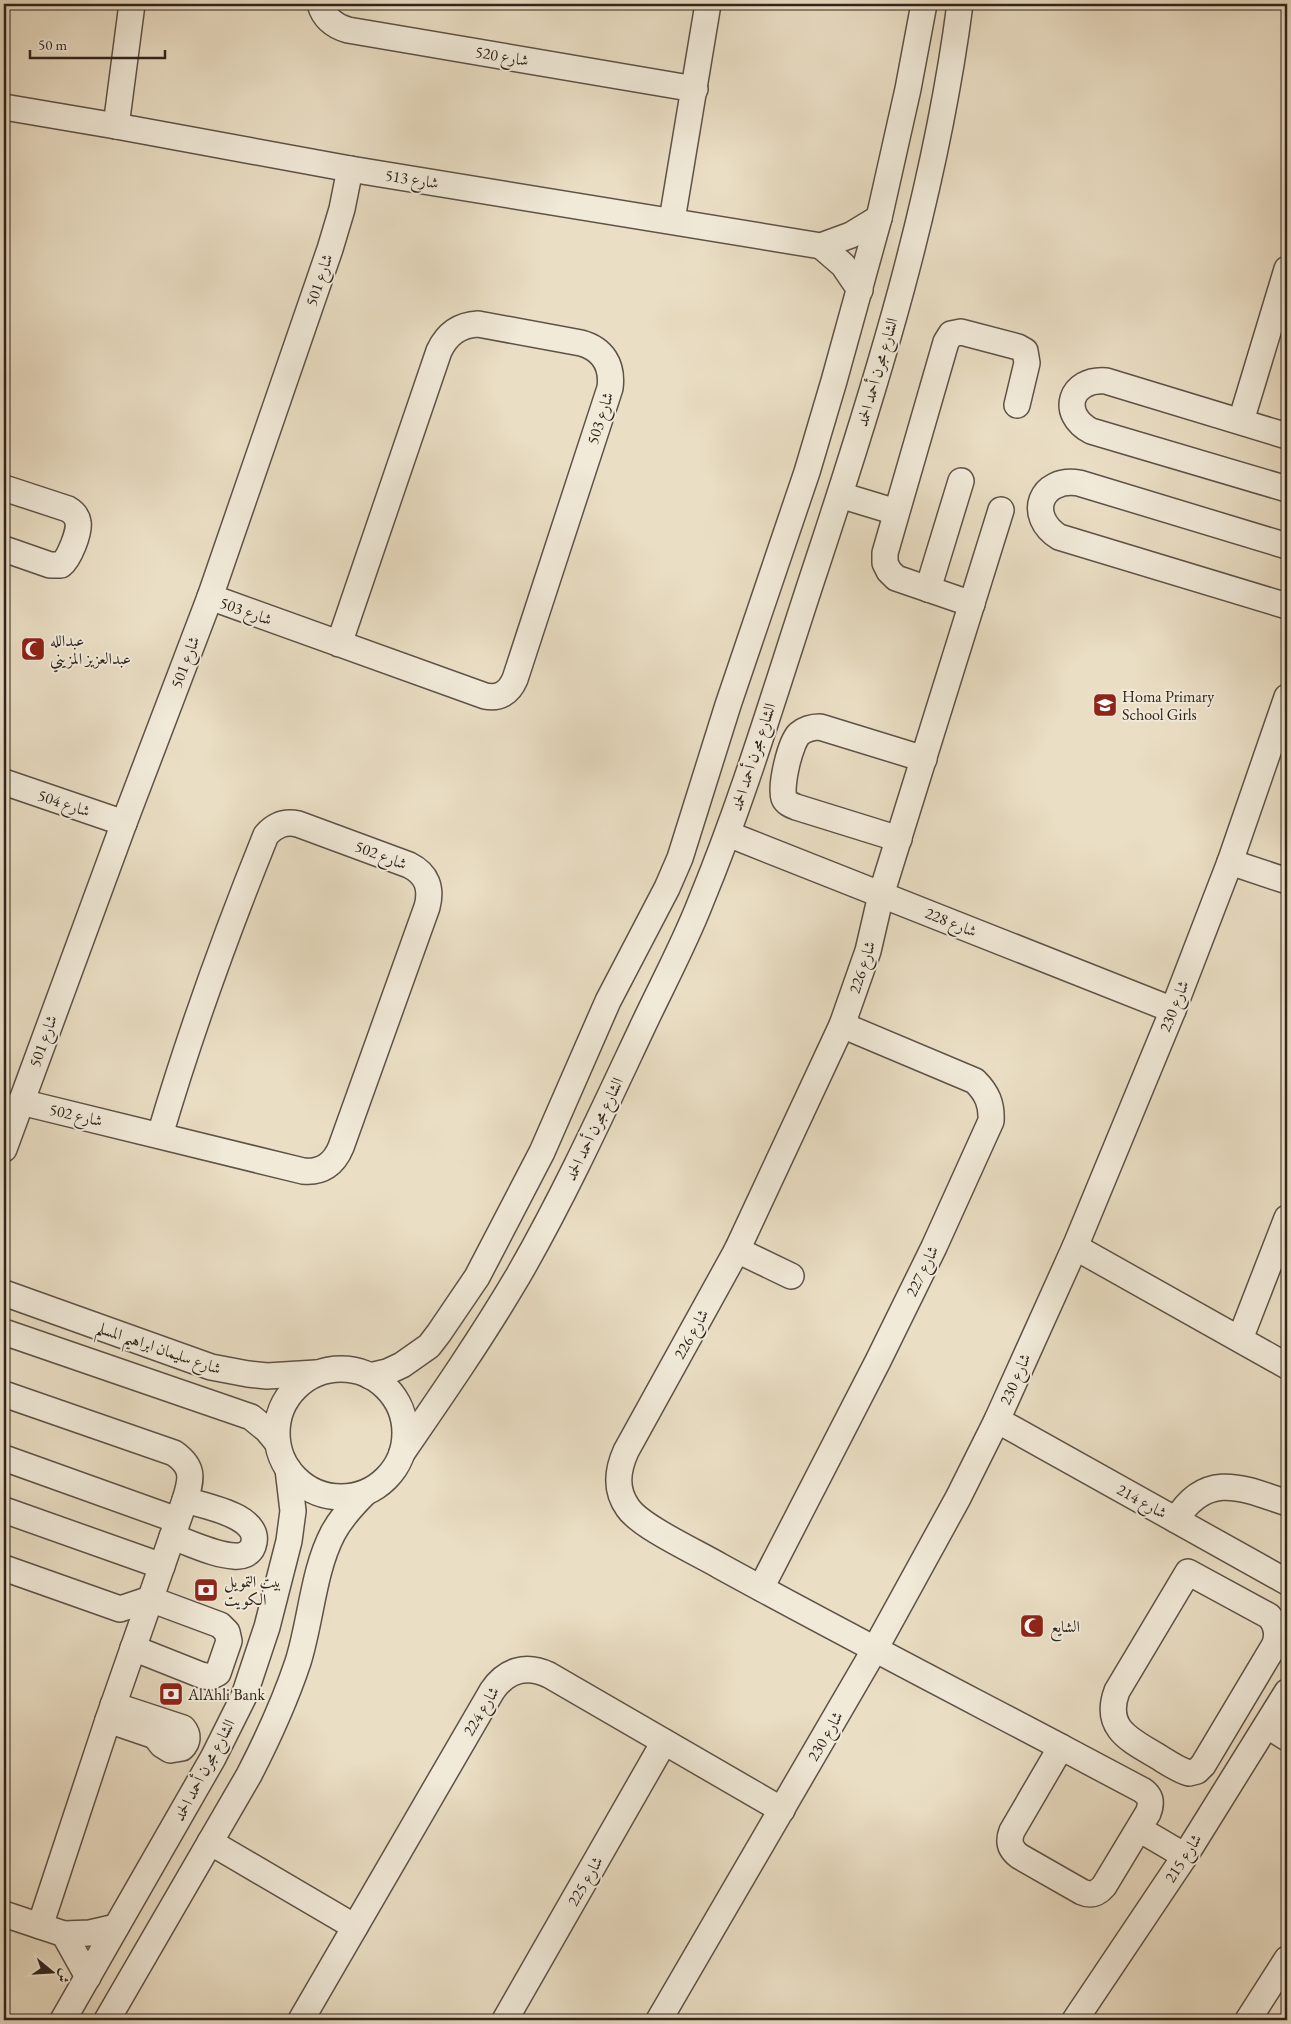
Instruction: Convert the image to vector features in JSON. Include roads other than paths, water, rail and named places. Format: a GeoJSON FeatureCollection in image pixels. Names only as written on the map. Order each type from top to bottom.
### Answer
{"type":"FeatureCollection","features":[{"type":"Feature","properties":{"kind":"street"},"geometry":{"type":"LineString","coordinates":[[116,126],[132,4]]}},
{"type":"Feature","properties":{"kind":"street","name":"شارع 520"},"geometry":{"type":"LineString","coordinates":[[320,4],[332,23],[348,30],[695,89]]}},
{"type":"Feature","properties":{"kind":"street"},"geometry":{"type":"LineString","coordinates":[[672,220],[708,4]]}},
{"type":"Feature","properties":{"kind":"street"},"geometry":{"type":"LineString","coordinates":[[370,1376],[402,1366],[429,1346],[440,1334],[477,1277],[542,1152],[608,1001],[666,888],[692,823],[709,765],[807,472],[879,218],[908,89],[924,4]]}},
{"type":"Feature","properties":{"kind":"street","name":"الشارع مجرن أحمد الحمد"},"geometry":{"type":"LineString","coordinates":[[402,1454],[490,1323],[547,1224],[595,1129],[700,906],[728,834],[840,495],[890,327],[913,242],[946,98],[960,4]]}},
{"type":"Feature","properties":{"kind":"street","name":"شارع 513"},"geometry":{"type":"LineString","coordinates":[[4,107],[350,169],[672,220],[821,246]]}},
{"type":"Feature","properties":{"kind":"street","name":"شارع 501"},"geometry":{"type":"LineString","coordinates":[[4,1149],[124,823],[210,597],[330,249],[342,209],[350,169]]}},
{"type":"Feature","properties":{"kind":"street"},"geometry":{"type":"LineString","coordinates":[[860,290],[843,265],[821,246],[851,235],[879,218]]}},
{"type":"Feature","properties":{"kind":"street"},"geometry":{"type":"LineString","coordinates":[[1241,421],[1287,269]]}},
{"type":"Feature","properties":{"kind":"street","name":"شارع 503"},"geometry":{"type":"LineString","coordinates":[[210,597],[339,644],[485,696],[496,697],[508,691],[515,679],[610,388],[612,378],[610,368],[599,351],[581,343],[478,324],[463,326],[448,336],[439,351],[339,644]]}},
{"type":"Feature","properties":{"kind":"street"},"geometry":{"type":"LineString","coordinates":[[972,604],[896,578],[889,571],[885,554],[946,342],[951,334],[961,332],[1018,347],[1025,351],[1027,363],[1017,405]]}},
{"type":"Feature","properties":{"kind":"street"},"geometry":{"type":"LineString","coordinates":[[1287,436],[1106,381],[1094,380],[1083,384],[1075,393],[1072,404],[1074,416],[1081,425],[1091,431],[1287,489]]}},
{"type":"Feature","properties":{"kind":"street"},"geometry":{"type":"LineString","coordinates":[[928,589],[961,481]]}},
{"type":"Feature","properties":{"kind":"street"},"geometry":{"type":"LineString","coordinates":[[1287,546],[1079,483],[1066,481],[1054,485],[1044,494],[1040,506],[1041,519],[1048,530],[1059,537],[1287,606]]}},
{"type":"Feature","properties":{"kind":"street"},"geometry":{"type":"LineString","coordinates":[[4,488],[68,510],[76,516],[78,525],[68,557],[61,565],[50,566],[4,549]]}},
{"type":"Feature","properties":{"kind":"street"},"geometry":{"type":"LineString","coordinates":[[840,495],[896,512]]}},
{"type":"Feature","properties":{"kind":"street","name":"شارع 226"},"geometry":{"type":"LineString","coordinates":[[1001,510],[881,895],[868,951],[842,1025],[737,1250],[626,1452],[619,1470],[618,1488],[628,1510],[637,1518],[761,1588],[1147,1793],[1150,1798],[1150,1808],[1139,1829]]}},
{"type":"Feature","properties":{"kind":"street"},"geometry":{"type":"LineString","coordinates":[[746,653],[761,645],[769,646],[781,656],[783,665]]}},
{"type":"Feature","properties":{"kind":"street","name":"شارع 230"},"geometry":{"type":"LineString","coordinates":[[659,2020],[875,1649],[958,1498],[997,1420],[1075,1247],[1173,1010],[1230,862],[1287,697]]}},
{"type":"Feature","properties":{"kind":"street"},"geometry":{"type":"LineString","coordinates":[[899,839],[796,807],[786,802],[783,786],[792,745],[800,733],[806,729],[820,727],[924,759]]}},
{"type":"Feature","properties":{"kind":"street","name":"شارع 504"},"geometry":{"type":"LineString","coordinates":[[4,782],[124,823]]}},
{"type":"Feature","properties":{"kind":"street","name":"شارع 502"},"geometry":{"type":"LineString","coordinates":[[21,1102],[303,1171],[318,1171],[330,1164],[341,1147],[427,907],[429,890],[423,874],[409,865],[298,824],[286,823],[270,831],[266,835],[208,983],[182,1058],[160,1135]]}},
{"type":"Feature","properties":{"kind":"street","name":"شارع 228"},"geometry":{"type":"LineString","coordinates":[[728,834],[1173,1010]]}},
{"type":"Feature","properties":{"kind":"street"},"geometry":{"type":"LineString","coordinates":[[1230,862],[1287,881]]}},
{"type":"Feature","properties":{"kind":"street"},"geometry":{"type":"LineString","coordinates":[[666,888],[669,899],[678,907],[688,909],[700,906]]}},
{"type":"Feature","properties":{"kind":"street","name":"شارع 227"},"geometry":{"type":"LineString","coordinates":[[761,1588],[882,1352],[942,1229],[991,1121],[992,1110],[989,1099],[976,1082],[842,1025]]}},
{"type":"Feature","properties":{"kind":"street"},"geometry":{"type":"LineString","coordinates":[[1240,1339],[1287,1218]]}},
{"type":"Feature","properties":{"kind":"street"},"geometry":{"type":"LineString","coordinates":[[1075,1247],[1287,1366]]}},
{"type":"Feature","properties":{"kind":"street"},"geometry":{"type":"LineString","coordinates":[[737,1250],[791,1276]]}},
{"type":"Feature","properties":{"kind":"street","name":"شارع سليمان ابراهيم المسلم"},"geometry":{"type":"LineString","coordinates":[[4,1293],[210,1367],[267,1376],[319,1373]]}},
{"type":"Feature","properties":{"kind":"street"},"geometry":{"type":"LineString","coordinates":[[4,1332],[251,1417],[278,1442]]}},
{"type":"Feature","properties":{"kind":"street"},"geometry":{"type":"LineString","coordinates":[[107,2020],[250,1775],[284,1700],[298,1661],[321,1565],[333,1533],[341,1519],[364,1494],[380,1484],[393,1471],[402,1454],[405,1436],[404,1417],[397,1401],[385,1386],[370,1376],[354,1370],[336,1369],[319,1373],[300,1384],[286,1400],[278,1421],[278,1442],[288,1469],[303,1485],[322,1495],[342,1497],[364,1494]]}},
{"type":"Feature","properties":{"kind":"street"},"geometry":{"type":"LineString","coordinates":[[4,1394],[174,1454],[185,1461],[190,1473],[178,1519],[40,1926]]}},
{"type":"Feature","properties":{"kind":"street","name":"شارع 214"},"geometry":{"type":"LineString","coordinates":[[997,1420],[1287,1582]]}},
{"type":"Feature","properties":{"kind":"street"},"geometry":{"type":"LineString","coordinates":[[6,1461],[178,1519]]}},
{"type":"Feature","properties":{"kind":"street","name":"الشارع مجرن أحمد الحمد"},"geometry":{"type":"LineString","coordinates":[[63,2020],[213,1758],[244,1696],[267,1627],[289,1542],[293,1511],[288,1469]]}},
{"type":"Feature","properties":{"kind":"street"},"geometry":{"type":"LineString","coordinates":[[1176,1520],[1183,1508],[1193,1498],[1217,1487],[1231,1486],[1287,1503]]}},
{"type":"Feature","properties":{"kind":"street"},"geometry":{"type":"LineString","coordinates":[[4,1510],[162,1566]]}},
{"type":"Feature","properties":{"kind":"street"},"geometry":{"type":"LineString","coordinates":[[1199,1578],[1269,1616],[1275,1625],[1277,1636],[1274,1646],[1203,1765],[1197,1771],[1189,1773],[1128,1739],[1117,1726],[1112,1708],[1117,1691],[1199,1578],[1219,1544]]}},
{"type":"Feature","properties":{"kind":"street"},"geometry":{"type":"LineString","coordinates":[[8,1575],[120,1609],[150,1599],[220,1625],[227,1632],[228,1641],[218,1673],[210,1676],[201,1675],[135,1642],[120,1609]]}},
{"type":"Feature","properties":{"kind":"street","name":"شارع 224"},"geometry":{"type":"LineString","coordinates":[[300,2020],[492,1690],[507,1674],[528,1668],[538,1670],[782,1810]]}},
{"type":"Feature","properties":{"kind":"street","name":"شارع 215"},"geometry":{"type":"LineString","coordinates":[[1075,2020],[1185,1856],[1277,1732],[1287,1692]]}},
{"type":"Feature","properties":{"kind":"street","name":"شارع 225"},"geometry":{"type":"LineString","coordinates":[[505,2020],[664,1742]]}},
{"type":"Feature","properties":{"kind":"street"},"geometry":{"type":"LineString","coordinates":[[1061,1747],[1012,1830],[1010,1845],[1013,1852],[1082,1892],[1092,1894],[1097,1893],[1104,1886],[1139,1829],[1185,1856]]}},
{"type":"Feature","properties":{"kind":"street"},"geometry":{"type":"LineString","coordinates":[[210,1842],[355,1927]]}},
{"type":"Feature","properties":{"kind":"street"},"geometry":{"type":"LineString","coordinates":[[4,1914],[64,1934],[90,1933],[116,1927]]}},
{"type":"Feature","properties":{"kind":"street"},"geometry":{"type":"LineString","coordinates":[[64,1934],[88,1977]]}},
{"type":"Feature","properties":{"kind":"street"},"geometry":{"type":"LineString","coordinates":[[1248,2020],[1287,1959]]}},
{"type":"Feature","properties":{"kind":"place","name":"عبدالله عبدالعزيز المزيني"},"geometry":{"type":"Point","coordinates":[33,649]}},
{"type":"Feature","properties":{"kind":"place","name":"Homa Primary School Girls"},"geometry":{"type":"Point","coordinates":[1105,705]}},
{"type":"Feature","properties":{"kind":"place","name":"بيت التمويل الكويت"},"geometry":{"type":"Point","coordinates":[206,1590]}},
{"type":"Feature","properties":{"kind":"place","name":"الشايع"},"geometry":{"type":"Point","coordinates":[1032,1626]}},
{"type":"Feature","properties":{"kind":"place","name":"AlAhli Bank"},"geometry":{"type":"Point","coordinates":[171,1694]}}]}
